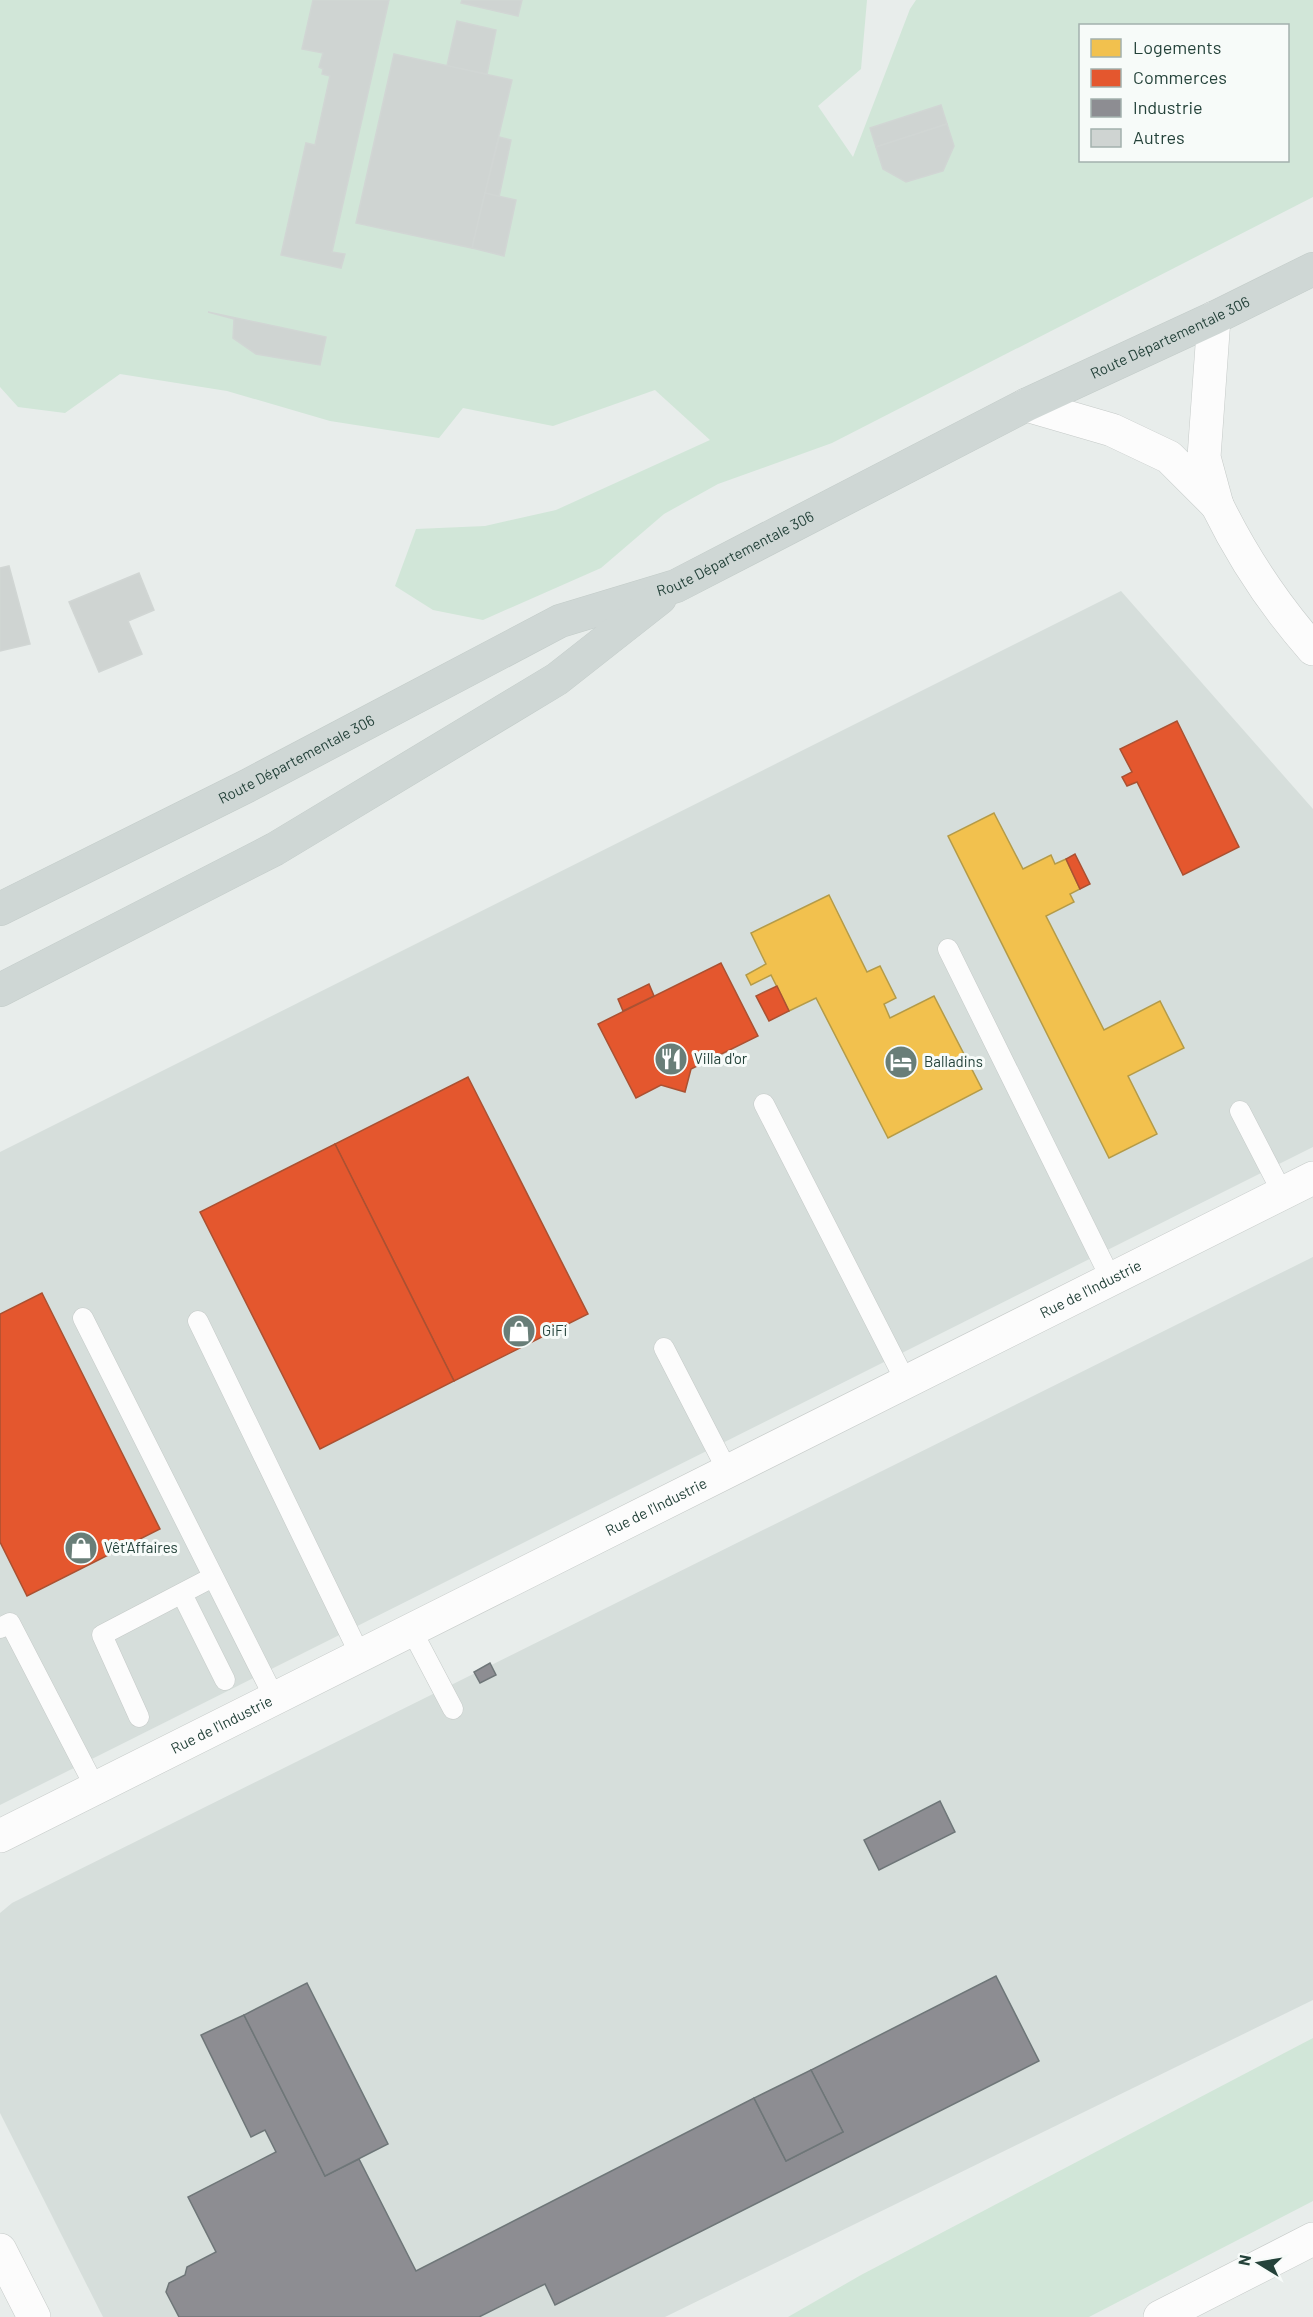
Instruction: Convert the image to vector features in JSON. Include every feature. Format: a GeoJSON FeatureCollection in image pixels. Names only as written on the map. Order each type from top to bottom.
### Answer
{"type":"FeatureCollection","features":[{"type":"Feature","properties":{"kind":"main road","name":"Route Départementale 306"},"geometry":{"type":"LineString","coordinates":[[0,909],[154,832],[560,621],[676,586],[1026,405],[1214,318],[1313,269]]}},
{"type":"Feature","properties":{"kind":"main road"},"geometry":{"type":"LineString","coordinates":[[0,990],[275,849],[557,679],[676,586]]}},
{"type":"Feature","properties":{"kind":"street"},"geometry":{"type":"LineString","coordinates":[[1214,318],[1204,457],[1217,505],[1240,549],[1308,635]]}},
{"type":"Feature","properties":{"kind":"street"},"geometry":{"type":"LineString","coordinates":[[1026,405],[1112,430],[1168,457],[1217,505]]}},
{"type":"Feature","properties":{"kind":"street","name":"Rue de l'Industrie"},"geometry":{"type":"LineString","coordinates":[[0,1836],[1313,1178]]}},
{"type":"Feature","properties":{"kind":"street"},"geometry":{"type":"LineString","coordinates":[[1160,2317],[1313,2239]]}},
{"type":"Feature","properties":{"kind":"street"},"geometry":{"type":"LineString","coordinates":[[0,2250],[34,2317]]}},
{"type":"Feature","properties":{"kind":"lane"},"geometry":{"type":"LineString","coordinates":[[948,949],[1111,1280]]}},
{"type":"Feature","properties":{"kind":"lane"},"geometry":{"type":"LineString","coordinates":[[764,1104],[906,1382]]}},
{"type":"Feature","properties":{"kind":"lane"},"geometry":{"type":"LineString","coordinates":[[1240,1111],[1283,1194]]}},
{"type":"Feature","properties":{"kind":"lane"},"geometry":{"type":"LineString","coordinates":[[83,1318],[275,1700]]}},
{"type":"Feature","properties":{"kind":"lane"},"geometry":{"type":"LineString","coordinates":[[198,1321],[361,1656]]}},
{"type":"Feature","properties":{"kind":"lane"},"geometry":{"type":"LineString","coordinates":[[664,1348],[728,1472]]}},
{"type":"Feature","properties":{"kind":"lane"},"geometry":{"type":"LineString","coordinates":[[139,1717],[102,1635],[213,1577]]}},
{"type":"Feature","properties":{"kind":"lane"},"geometry":{"type":"LineString","coordinates":[[182,1593],[225,1680]]}},
{"type":"Feature","properties":{"kind":"lane"},"geometry":{"type":"LineString","coordinates":[[0,1628],[10,1623],[96,1789]]}},
{"type":"Feature","properties":{"kind":"lane"},"geometry":{"type":"LineString","coordinates":[[412,1631],[453,1709]]}},
{"type":"Feature","properties":{"kind":"shaded area"},"geometry":{"type":"Polygon","coordinates":[[[1121,591],[1313,809],[1313,1147],[0,1805],[0,1152],[1121,591]]]}},
{"type":"Feature","properties":{"kind":"shaded area"},"geometry":{"type":"Polygon","coordinates":[[[1313,1257],[1313,2000],[665,2317],[103,2317],[0,2113],[0,1913],[12,1903],[1313,1257]]]}},
{"type":"Feature","properties":{"kind":"green space"},"geometry":{"type":"Polygon","coordinates":[[[0,0],[867,0],[861,69],[818,106],[853,157],[910,9],[916,0],[1313,0],[1313,197],[832,443],[718,484],[664,514],[601,568],[483,620],[433,610],[395,586],[416,529],[485,526],[556,510],[710,440],[655,390],[553,426],[463,408],[439,438],[330,421],[227,391],[120,374],[65,413],[18,407],[0,387],[0,0]]]}},
{"type":"Feature","properties":{"kind":"green space"},"geometry":{"type":"Polygon","coordinates":[[[1313,2038],[1313,2201],[1089,2317],[788,2317],[861,2275],[1313,2038]]]}},
{"type":"Feature","properties":{"kind":"building: Logements"},"geometry":{"type":"Polygon","coordinates":[[[994,813],[1023,869],[1051,855],[1055,864],[1066,859],[1080,889],[1070,894],[1074,902],[1046,916],[1104,1030],[1160,1001],[1184,1048],[1128,1076],[1157,1134],[1109,1158],[948,836],[994,813]]]}},
{"type":"Feature","properties":{"kind":"building: Logements"},"geometry":{"type":"Polygon","coordinates":[[[829,895],[867,972],[880,966],[896,998],[884,1004],[890,1018],[934,996],[982,1089],[888,1138],[816,998],[789,1011],[771,975],[751,985],[746,975],[766,964],[751,933],[829,895]]]}},
{"type":"Feature","properties":{"kind":"building: Commerces"},"geometry":{"type":"Polygon","coordinates":[[[1177,721],[1239,847],[1183,875],[1137,782],[1127,786],[1122,777],[1132,772],[1120,749],[1177,721]]]}},
{"type":"Feature","properties":{"kind":"building: Commerces"},"geometry":{"type":"Polygon","coordinates":[[[1075,854],[1090,884],[1080,889],[1066,859],[1075,854]]]}},
{"type":"Feature","properties":{"kind":"building: Commerces"},"geometry":{"type":"Polygon","coordinates":[[[721,963],[758,1036],[691,1069],[685,1092],[661,1085],[636,1098],[598,1024],[721,963]]]}},
{"type":"Feature","properties":{"kind":"building: Commerces"},"geometry":{"type":"Polygon","coordinates":[[[649,984],[654,996],[623,1011],[618,999],[649,984]]]}},
{"type":"Feature","properties":{"kind":"building: Commerces"},"geometry":{"type":"Polygon","coordinates":[[[777,986],[789,1011],[769,1021],[756,996],[777,986]]]}},
{"type":"Feature","properties":{"kind":"building: Commerces"},"geometry":{"type":"Polygon","coordinates":[[[468,1077],[588,1314],[454,1381],[335,1144],[468,1077]]]}},
{"type":"Feature","properties":{"kind":"building: Commerces"},"geometry":{"type":"Polygon","coordinates":[[[335,1144],[454,1381],[320,1449],[200,1212],[335,1144]]]}},
{"type":"Feature","properties":{"kind":"building: Commerces"},"geometry":{"type":"Polygon","coordinates":[[[42,1293],[160,1529],[27,1596],[0,1542],[0,1314],[42,1293]]]}},
{"type":"Feature","properties":{"kind":"building: Industrie"},"geometry":{"type":"Polygon","coordinates":[[[490,1663],[496,1675],[480,1683],[474,1672],[490,1663]]]}},
{"type":"Feature","properties":{"kind":"building: Industrie"},"geometry":{"type":"Polygon","coordinates":[[[940,1801],[955,1832],[879,1870],[864,1840],[940,1801]]]}},
{"type":"Feature","properties":{"kind":"building: Industrie"},"geometry":{"type":"Polygon","coordinates":[[[996,1976],[1039,2061],[555,2305],[545,2284],[479,2317],[179,2317],[166,2292],[169,2283],[185,2275],[187,2267],[216,2252],[188,2197],[276,2152],[265,2130],[251,2137],[201,2035],[244,2015],[325,2176],[359,2159],[416,2271],[754,2098],[786,2161],[843,2132],[811,2070],[996,1976]]]}},
{"type":"Feature","properties":{"kind":"building: Industrie"},"geometry":{"type":"Polygon","coordinates":[[[307,1983],[388,2144],[325,2176],[244,2015],[307,1983]]]}},
{"type":"Feature","properties":{"kind":"building: Industrie"},"geometry":{"type":"Polygon","coordinates":[[[811,2070],[843,2132],[786,2161],[754,2098],[811,2070]]]}},
{"type":"Feature","properties":{"kind":"building: Autres"},"geometry":{"type":"Polygon","coordinates":[[[313,0],[389,0],[332,252],[345,254],[341,268],[281,255],[306,143],[315,145],[330,76],[322,74],[323,69],[319,67],[323,53],[302,49],[313,0]]]}},
{"type":"Feature","properties":{"kind":"building: Autres"},"geometry":{"type":"Polygon","coordinates":[[[462,0],[522,0],[518,16],[461,3],[462,0]]]}},
{"type":"Feature","properties":{"kind":"building: Autres"},"geometry":{"type":"Polygon","coordinates":[[[457,21],[496,30],[487,74],[447,66],[457,21]]]}},
{"type":"Feature","properties":{"kind":"building: Autres"},"geometry":{"type":"Polygon","coordinates":[[[394,54],[512,80],[472,248],[356,223],[394,54]]]}},
{"type":"Feature","properties":{"kind":"building: Autres"},"geometry":{"type":"Polygon","coordinates":[[[941,105],[947,124],[876,147],[870,128],[941,105]]]}},
{"type":"Feature","properties":{"kind":"building: Autres"},"geometry":{"type":"Polygon","coordinates":[[[947,124],[954,146],[943,171],[906,182],[883,169],[876,147],[947,124]]]}},
{"type":"Feature","properties":{"kind":"building: Autres"},"geometry":{"type":"Polygon","coordinates":[[[499,137],[511,140],[499,197],[485,193],[499,137]]]}},
{"type":"Feature","properties":{"kind":"building: Autres"},"geometry":{"type":"Polygon","coordinates":[[[485,193],[516,200],[504,256],[472,248],[485,193]]]}},
{"type":"Feature","properties":{"kind":"building: Autres"},"geometry":{"type":"Polygon","coordinates":[[[208,312],[326,337],[320,365],[256,354],[233,338],[234,319],[208,312]]]}},
{"type":"Feature","properties":{"kind":"building: Autres"},"geometry":{"type":"Polygon","coordinates":[[[9,566],[30,644],[0,651],[0,568],[9,566]]]}},
{"type":"Feature","properties":{"kind":"building: Autres"},"geometry":{"type":"Polygon","coordinates":[[[139,573],[154,610],[128,621],[142,654],[99,672],[69,602],[139,573]]]}},
{"type":"Feature","properties":{"kind":"place","name":"Villa d'or"},"geometry":{"type":"Point","coordinates":[671,1059]}},
{"type":"Feature","properties":{"kind":"place","name":"Balladins"},"geometry":{"type":"Point","coordinates":[901,1062]}},
{"type":"Feature","properties":{"kind":"place","name":"GiFi"},"geometry":{"type":"Point","coordinates":[519,1331]}},
{"type":"Feature","properties":{"kind":"place","name":"Vêt'Affaires"},"geometry":{"type":"Point","coordinates":[81,1548]}}]}
